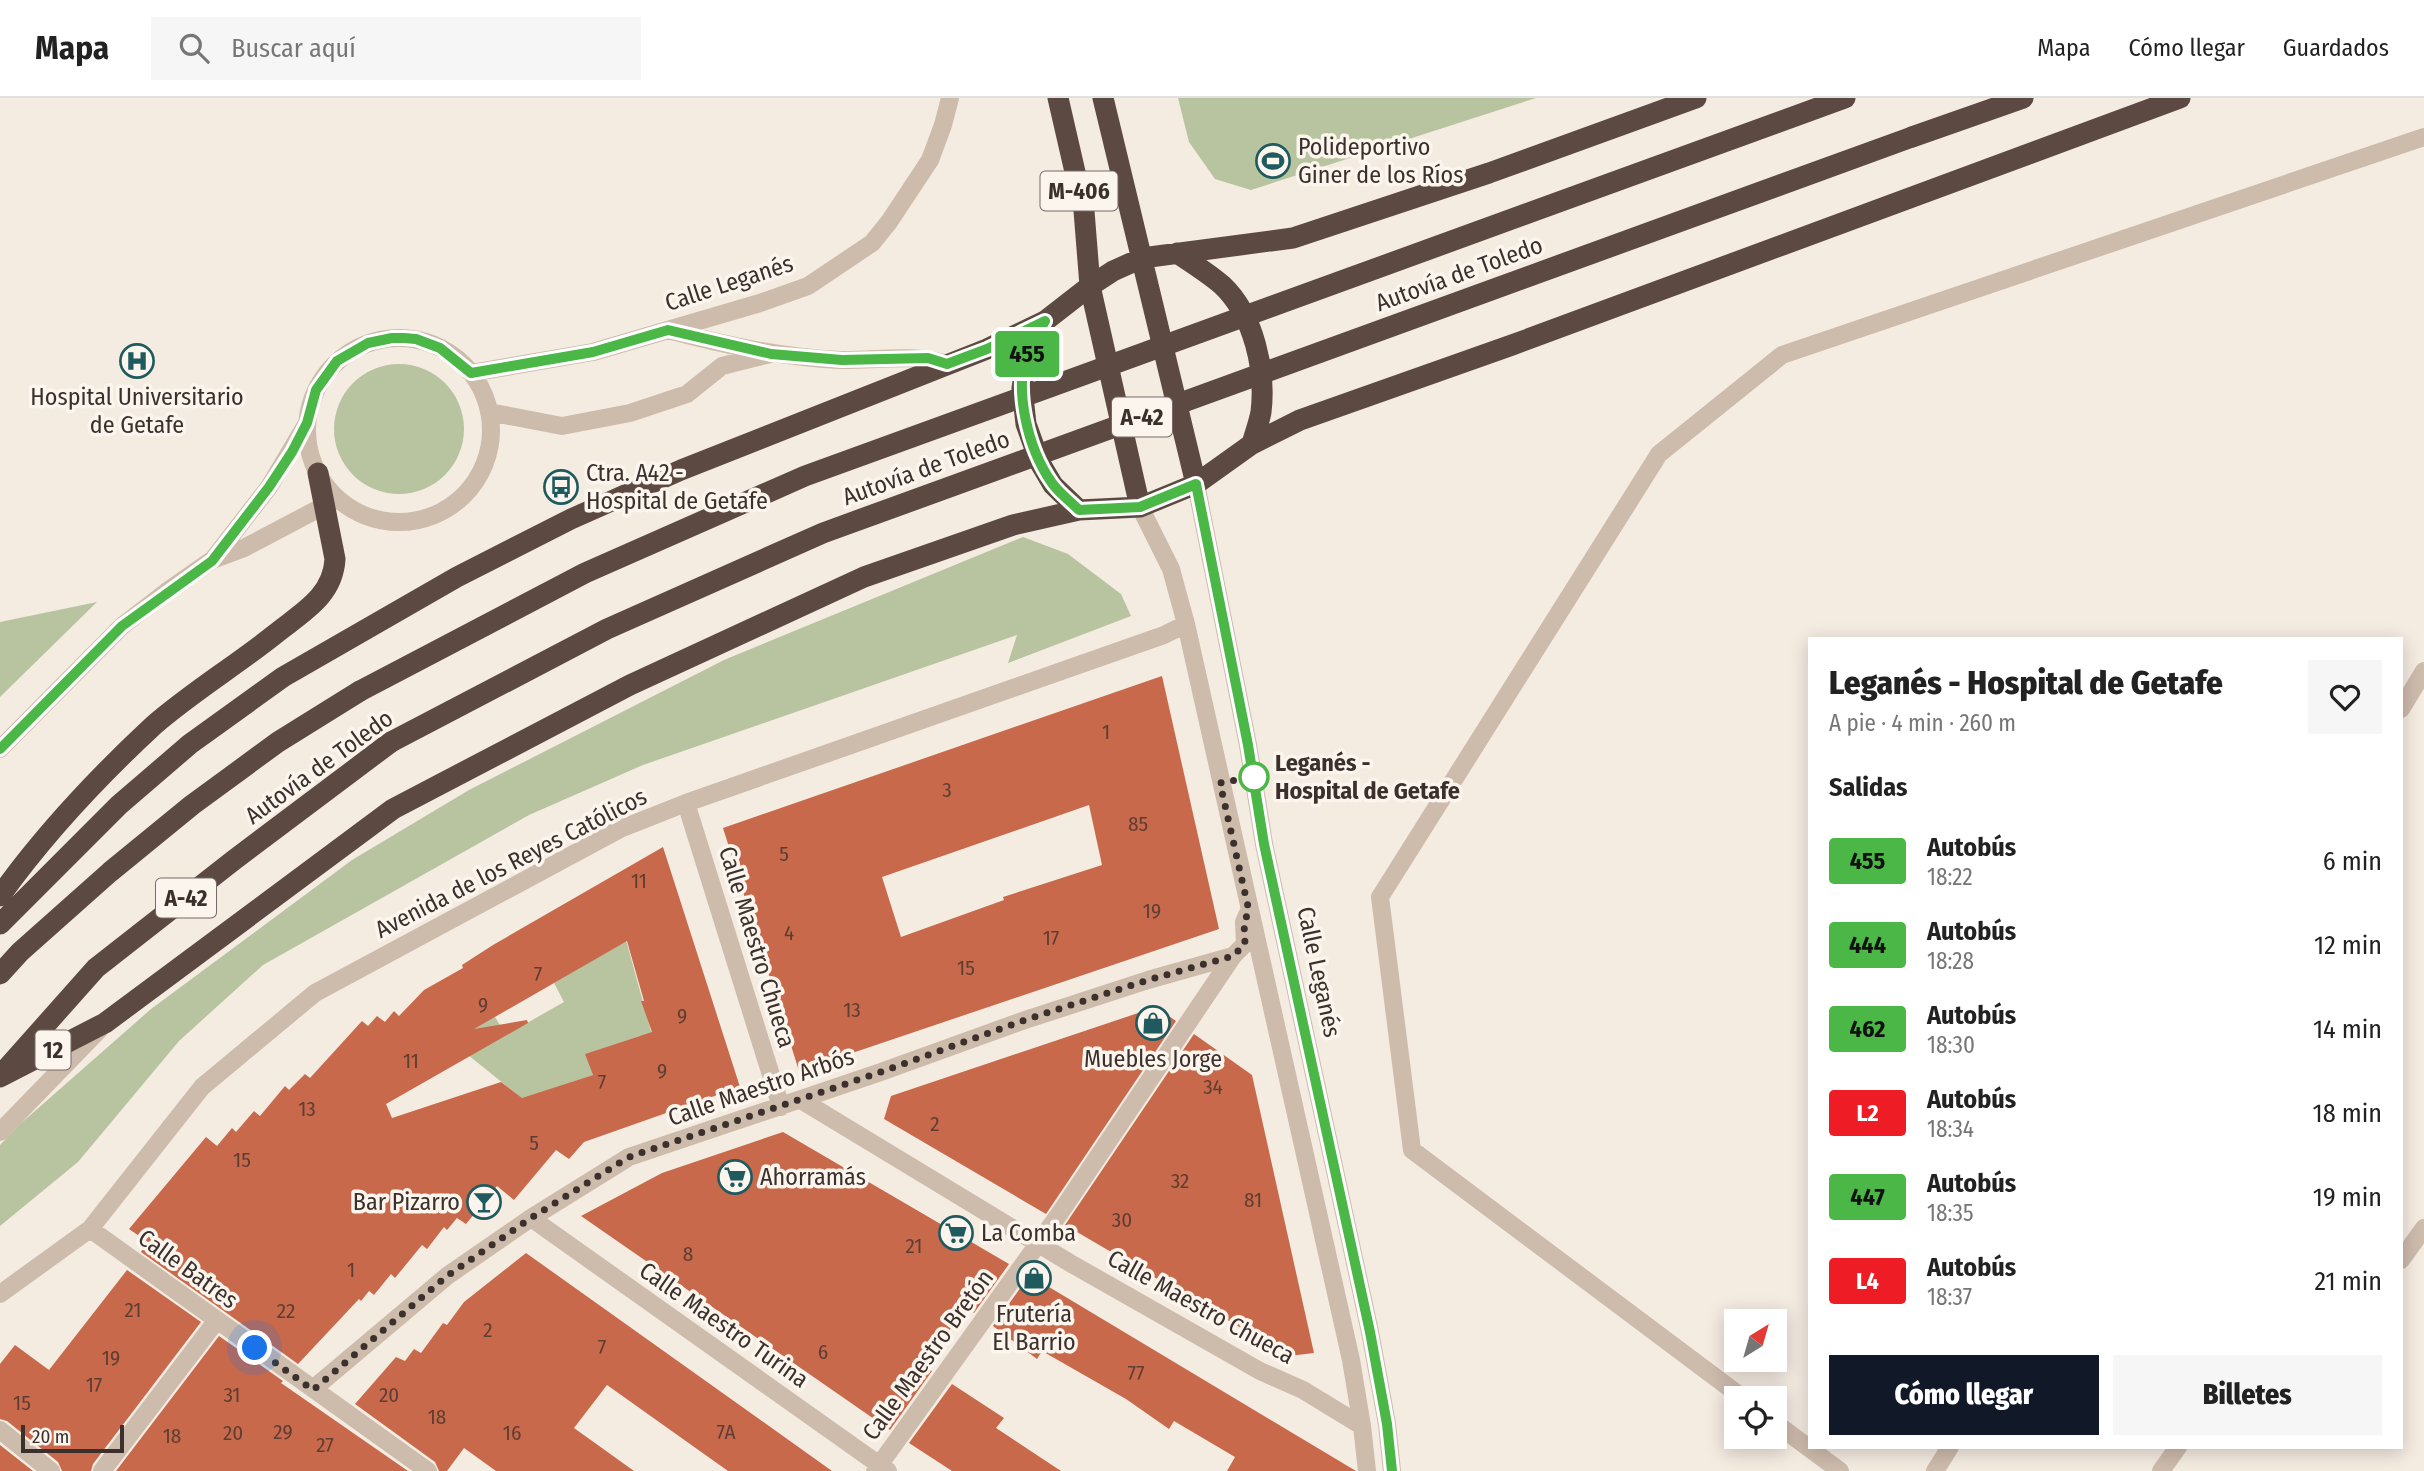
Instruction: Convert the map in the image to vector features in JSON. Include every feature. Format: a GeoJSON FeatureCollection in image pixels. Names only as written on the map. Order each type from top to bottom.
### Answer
{"type":"FeatureCollection","features":[{"type":"Feature","properties":{"kind":"highway","name":"M-406"},"geometry":{"type":"LineString","coordinates":[[1058,98],[1084,211],[1090,286],[1140,507]]}},
{"type":"Feature","properties":{"kind":"highway","name":"Calle Leganés"},"geometry":{"type":"LineString","coordinates":[[1103,98],[1196,484]]}},
{"type":"Feature","properties":{"kind":"highway"},"geometry":{"type":"LineString","coordinates":[[0,924],[119,805],[190,744],[283,677],[457,577],[571,519],[681,470],[987,349],[1045,321],[1113,271],[1142,258],[1293,238],[1477,177],[1696,98]]}},
{"type":"Feature","properties":{"kind":"highway","name":"Autovía de Toledo"},"geometry":{"type":"LineString","coordinates":[[0,974],[20,952],[110,872],[192,805],[278,743],[360,691],[585,573],[805,476],[1845,98]]}},
{"type":"Feature","properties":{"kind":"highway","name":"Autovía de Toledo"},"geometry":{"type":"LineString","coordinates":[[0,1077],[96,968],[391,742],[607,629],[823,533],[2023,98]]}},
{"type":"Feature","properties":{"kind":"highway"},"geometry":{"type":"LineString","coordinates":[[105,1023],[393,809],[630,685],[864,577],[998,528],[1079,510],[1140,507],[1196,484],[1252,444],[1300,420],[1512,345],[2179,98]]}},
{"type":"Feature","properties":{"kind":"highway"},"geometry":{"type":"LineString","coordinates":[[1177,253],[1223,286],[1238,306],[1249,329],[1259,359],[1262,392],[1261,414],[1252,444]]}},
{"type":"Feature","properties":{"kind":"highway"},"geometry":{"type":"LineString","coordinates":[[1045,321],[1028,349],[1022,388],[1026,425],[1040,463],[1053,485],[1079,510]]}},
{"type":"Feature","properties":{"kind":"highway"},"geometry":{"type":"LineString","coordinates":[[0,895],[58,821],[155,725],[201,687],[262,645],[328,588],[334,573],[335,559],[331,503],[318,473]]}},
{"type":"Feature","properties":{"kind":"highway","name":"12"},"geometry":{"type":"LineString","coordinates":[[0,1077],[105,1023]]}},
{"type":"Feature","properties":{"kind":"street","name":"Calle Leganés"},"geometry":{"type":"LineString","coordinates":[[471,373],[593,352],[760,303],[808,286],[872,243],[903,203],[930,160],[950,98]]}},
{"type":"Feature","properties":{"kind":"street"},"geometry":{"type":"LineString","coordinates":[[1727,1386],[1412,1150],[1380,897],[1659,454],[1782,355],[2424,137]]}},
{"type":"Feature","properties":{"kind":"street"},"geometry":{"type":"LineString","coordinates":[[668,330],[771,354],[842,360],[928,358],[947,364]]}},
{"type":"Feature","properties":{"kind":"street"},"geometry":{"type":"LineString","coordinates":[[0,749],[122,626],[212,561],[244,548],[331,503],[387,521],[424,518],[447,508],[466,493],[480,473],[489,449],[489,412],[482,391],[471,373],[452,355],[416,339],[392,338],[368,343],[346,354],[329,369],[311,401],[307,423],[309,453],[318,473]]}},
{"type":"Feature","properties":{"kind":"street"},"geometry":{"type":"LineString","coordinates":[[489,412],[562,426],[630,413],[687,394],[722,366],[771,354]]}},
{"type":"Feature","properties":{"kind":"street"},"geometry":{"type":"LineString","coordinates":[[212,561],[269,487],[307,423]]}},
{"type":"Feature","properties":{"kind":"street","name":"Calle Leganés"},"geometry":{"type":"LineString","coordinates":[[1196,484],[1248,745],[1264,844],[1370,1332],[1387,1424],[1392,1471]]}},
{"type":"Feature","properties":{"kind":"street"},"geometry":{"type":"LineString","coordinates":[[1140,507],[1171,569],[1186,624],[1351,1360],[1367,1471]]}},
{"type":"Feature","properties":{"kind":"street","name":"Avenida de los Reyes Católicos"},"geometry":{"type":"LineString","coordinates":[[0,1294],[90,1229],[202,1087],[315,993],[620,829],[686,803],[1164,635],[1186,624]]}},
{"type":"Feature","properties":{"kind":"street"},"geometry":{"type":"LineString","coordinates":[[2403,706],[2424,671]]}},
{"type":"Feature","properties":{"kind":"street","name":"Calle Maestro Chueca"},"geometry":{"type":"LineString","coordinates":[[686,803],[781,1107]]}},
{"type":"Feature","properties":{"kind":"street"},"geometry":{"type":"LineString","coordinates":[[1233,956],[1245,944],[1244,922],[1249,911]]}},
{"type":"Feature","properties":{"kind":"street","name":"Calle Maestro Arbós"},"geometry":{"type":"LineString","coordinates":[[313,1390],[447,1276],[531,1218],[629,1157],[781,1107],[1025,1020],[1233,956]]}},
{"type":"Feature","properties":{"kind":"street","name":"Calle Maestro Bretón"},"geometry":{"type":"LineString","coordinates":[[881,1469],[1038,1244],[1233,956]]}},
{"type":"Feature","properties":{"kind":"street"},"geometry":{"type":"LineString","coordinates":[[0,1132],[105,1023]]}},
{"type":"Feature","properties":{"kind":"street","name":"Calle Maestro Chueca"},"geometry":{"type":"LineString","coordinates":[[801,1100],[1038,1244],[1260,1371],[1303,1390],[1362,1426]]}},
{"type":"Feature","properties":{"kind":"street","name":"Calle Maestro Turina"},"geometry":{"type":"LineString","coordinates":[[531,1218],[881,1469]]}},
{"type":"Feature","properties":{"kind":"street"},"geometry":{"type":"LineString","coordinates":[[2403,1257],[2424,1228]]}},
{"type":"Feature","properties":{"kind":"street","name":"Calle Batres"},"geometry":{"type":"LineString","coordinates":[[90,1229],[428,1471]]}},
{"type":"Feature","properties":{"kind":"street"},"geometry":{"type":"LineString","coordinates":[[102,1471],[217,1320]]}},
{"type":"Feature","properties":{"kind":"street"},"geometry":{"type":"LineString","coordinates":[[0,1430],[51,1471]]}},
{"type":"Feature","properties":{"kind":"street"},"geometry":{"type":"LineString","coordinates":[[1787,1432],[1808,1447]]}},
{"type":"Feature","properties":{"kind":"street"},"geometry":{"type":"LineString","coordinates":[[1810,1449],[1840,1471]]}},
{"type":"Feature","properties":{"kind":"street"},"geometry":{"type":"LineString","coordinates":[[1936,1471],[1949,1449]]}},
{"type":"Feature","properties":{"kind":"street"},"geometry":{"type":"LineString","coordinates":[[2161,1471],[2177,1449]]}},
{"type":"Feature","properties":{"kind":"green space","name":"Polideportivo Giner de los Ríos"},"geometry":{"type":"Polygon","coordinates":[[[1178,98],[1536,98],[1251,190],[1215,179],[1189,142],[1178,98]]]}},
{"type":"Feature","properties":{"kind":"green space"},"geometry":{"type":"Polygon","coordinates":[[[399,364],[424,369],[445,383],[459,404],[464,429],[459,454],[445,475],[424,489],[399,494],[374,489],[353,475],[339,454],[334,429],[339,404],[353,383],[374,369],[399,364]]]}},
{"type":"Feature","properties":{"kind":"green space"},"geometry":{"type":"Polygon","coordinates":[[[1023,537],[1068,554],[1121,594],[1131,616],[1008,663],[1017,635],[643,765],[529,815],[263,965],[179,1041],[78,1162],[0,1226],[0,1145],[19,1125],[151,1009],[352,860],[469,790],[724,660],[1023,537]]]}},
{"type":"Feature","properties":{"kind":"green space"},"geometry":{"type":"Polygon","coordinates":[[[97,602],[0,697],[0,622],[97,602]]]}},
{"type":"Feature","properties":{"kind":"green space"},"geometry":{"type":"Polygon","coordinates":[[[626,940],[651,1031],[672,1048],[657,1053],[640,1036],[586,1054],[593,1075],[548,1090],[549,1120],[442,1034],[495,1017],[506,1035],[564,1002],[554,983],[626,940]]]}},
{"type":"Feature","properties":{"kind":"building"},"geometry":{"type":"Polygon","coordinates":[[[1162,676],[1219,929],[799,1071],[723,828],[1162,676]],[[1089,805],[882,877],[901,937],[1004,900],[1003,897],[1102,865],[1089,805]]]}},
{"type":"Feature","properties":{"kind":"building"},"geometry":{"type":"Polygon","coordinates":[[[663,847],[740,1087],[584,1142],[569,1159],[556,1150],[514,1200],[497,1186],[466,1224],[457,1218],[447,1230],[444,1227],[427,1249],[422,1245],[395,1278],[391,1274],[374,1295],[369,1291],[361,1301],[359,1299],[298,1364],[141,1252],[148,1242],[129,1229],[206,1137],[217,1146],[232,1128],[236,1132],[254,1111],[260,1116],[285,1086],[289,1090],[305,1074],[310,1078],[362,1021],[368,1026],[377,1016],[385,1022],[394,1011],[399,1016],[424,990],[463,968],[462,965],[663,847]],[[627,941],[474,1029],[527,1020],[528,1023],[386,1104],[392,1118],[501,1082],[522,1098],[593,1075],[585,1054],[652,1032],[641,1001],[644,1001],[627,941]]]}},
{"type":"Feature","properties":{"kind":"building"},"geometry":{"type":"Polygon","coordinates":[[[1156,1007],[1176,1021],[1046,1214],[884,1119],[891,1096],[1156,1007]]]}},
{"type":"Feature","properties":{"kind":"building"},"geometry":{"type":"Polygon","coordinates":[[[1194,1034],[1252,1075],[1314,1353],[1289,1356],[1065,1225],[1194,1034]]]}},
{"type":"Feature","properties":{"kind":"building"},"geometry":{"type":"Polygon","coordinates":[[[783,1132],[1009,1264],[974,1313],[966,1307],[924,1366],[932,1371],[890,1430],[581,1216],[662,1173],[783,1132]]]}},
{"type":"Feature","properties":{"kind":"building"},"geometry":{"type":"Polygon","coordinates":[[[526,1253],[832,1471],[728,1471],[607,1385],[574,1428],[634,1471],[496,1471],[464,1448],[447,1471],[439,1471],[435,1462],[355,1404],[396,1357],[405,1361],[414,1349],[421,1353],[443,1323],[447,1325],[464,1302],[526,1253]]]}},
{"type":"Feature","properties":{"kind":"building"},"geometry":{"type":"Polygon","coordinates":[[[127,1270],[201,1322],[93,1464],[91,1471],[62,1471],[58,1462],[7,1421],[0,1419],[0,1364],[15,1345],[49,1370],[127,1270]]]}},
{"type":"Feature","properties":{"kind":"building"},"geometry":{"type":"Polygon","coordinates":[[[1029,1276],[1356,1471],[1227,1471],[1235,1457],[1174,1421],[1169,1429],[1126,1399],[1042,1351],[1037,1359],[993,1326],[1029,1276]]]}},
{"type":"Feature","properties":{"kind":"building"},"geometry":{"type":"Polygon","coordinates":[[[219,1336],[283,1381],[281,1383],[408,1471],[116,1471],[219,1336]]]}},
{"type":"Feature","properties":{"kind":"building"},"geometry":{"type":"Polygon","coordinates":[[[952,1384],[1004,1418],[996,1428],[1061,1471],[952,1471],[909,1443],[952,1384]]]}},
{"type":"Feature","properties":{"kind":"building"},"geometry":{"type":"Polygon","coordinates":[[[0,1445],[33,1471],[0,1471],[0,1445]]]}},
{"type":"Feature","properties":{"kind":"bus line","name":"455"},"geometry":{"type":"LineString","coordinates":[[0,749],[122,626],[212,561],[269,487],[292,452],[307,423],[311,401],[321,379],[337,361],[357,347],[392,338],[416,339],[452,355],[471,373],[593,352],[668,330],[771,354],[842,360],[928,358],[947,364],[987,349],[1045,321],[1028,349],[1022,388],[1026,425],[1040,463],[1053,485],[1079,510],[1140,507],[1196,484],[1248,745],[1264,844],[1382,1392],[1392,1471]]}},
{"type":"Feature","properties":{"kind":"place","name":"Polideportivo Giner de los Ríos"},"geometry":{"type":"Point","coordinates":[1273,161]}},
{"type":"Feature","properties":{"kind":"place","name":"Hospital Universitario de Getafe"},"geometry":{"type":"Point","coordinates":[137,361]}},
{"type":"Feature","properties":{"kind":"place","name":"Ctra. A42 - Hospital de Getafe"},"geometry":{"type":"Point","coordinates":[561,487]}},
{"type":"Feature","properties":{"kind":"place","name":"Leganés - Hospital de Getafe"},"geometry":{"type":"Point","coordinates":[1254,777]}},
{"type":"Feature","properties":{"kind":"place","name":"Muebles Jorge"},"geometry":{"type":"Point","coordinates":[1153,1023]}},
{"type":"Feature","properties":{"kind":"place","name":"Ahorramás"},"geometry":{"type":"Point","coordinates":[735,1177]}},
{"type":"Feature","properties":{"kind":"place","name":"Bar Pizarro"},"geometry":{"type":"Point","coordinates":[484,1202]}},
{"type":"Feature","properties":{"kind":"place","name":"La Comba"},"geometry":{"type":"Point","coordinates":[956,1233]}},
{"type":"Feature","properties":{"kind":"place","name":"Frutería El Barrio"},"geometry":{"type":"Point","coordinates":[1034,1278]}},
{"type":"Feature","properties":{"kind":"route"},"geometry":{"type":"LineString","coordinates":[[255,1348],[313,1390],[447,1276],[531,1218],[629,1157],[781,1107],[1025,1020],[1233,956],[1245,944],[1244,922],[1249,911],[1220,783],[1254,777]]}}]}
